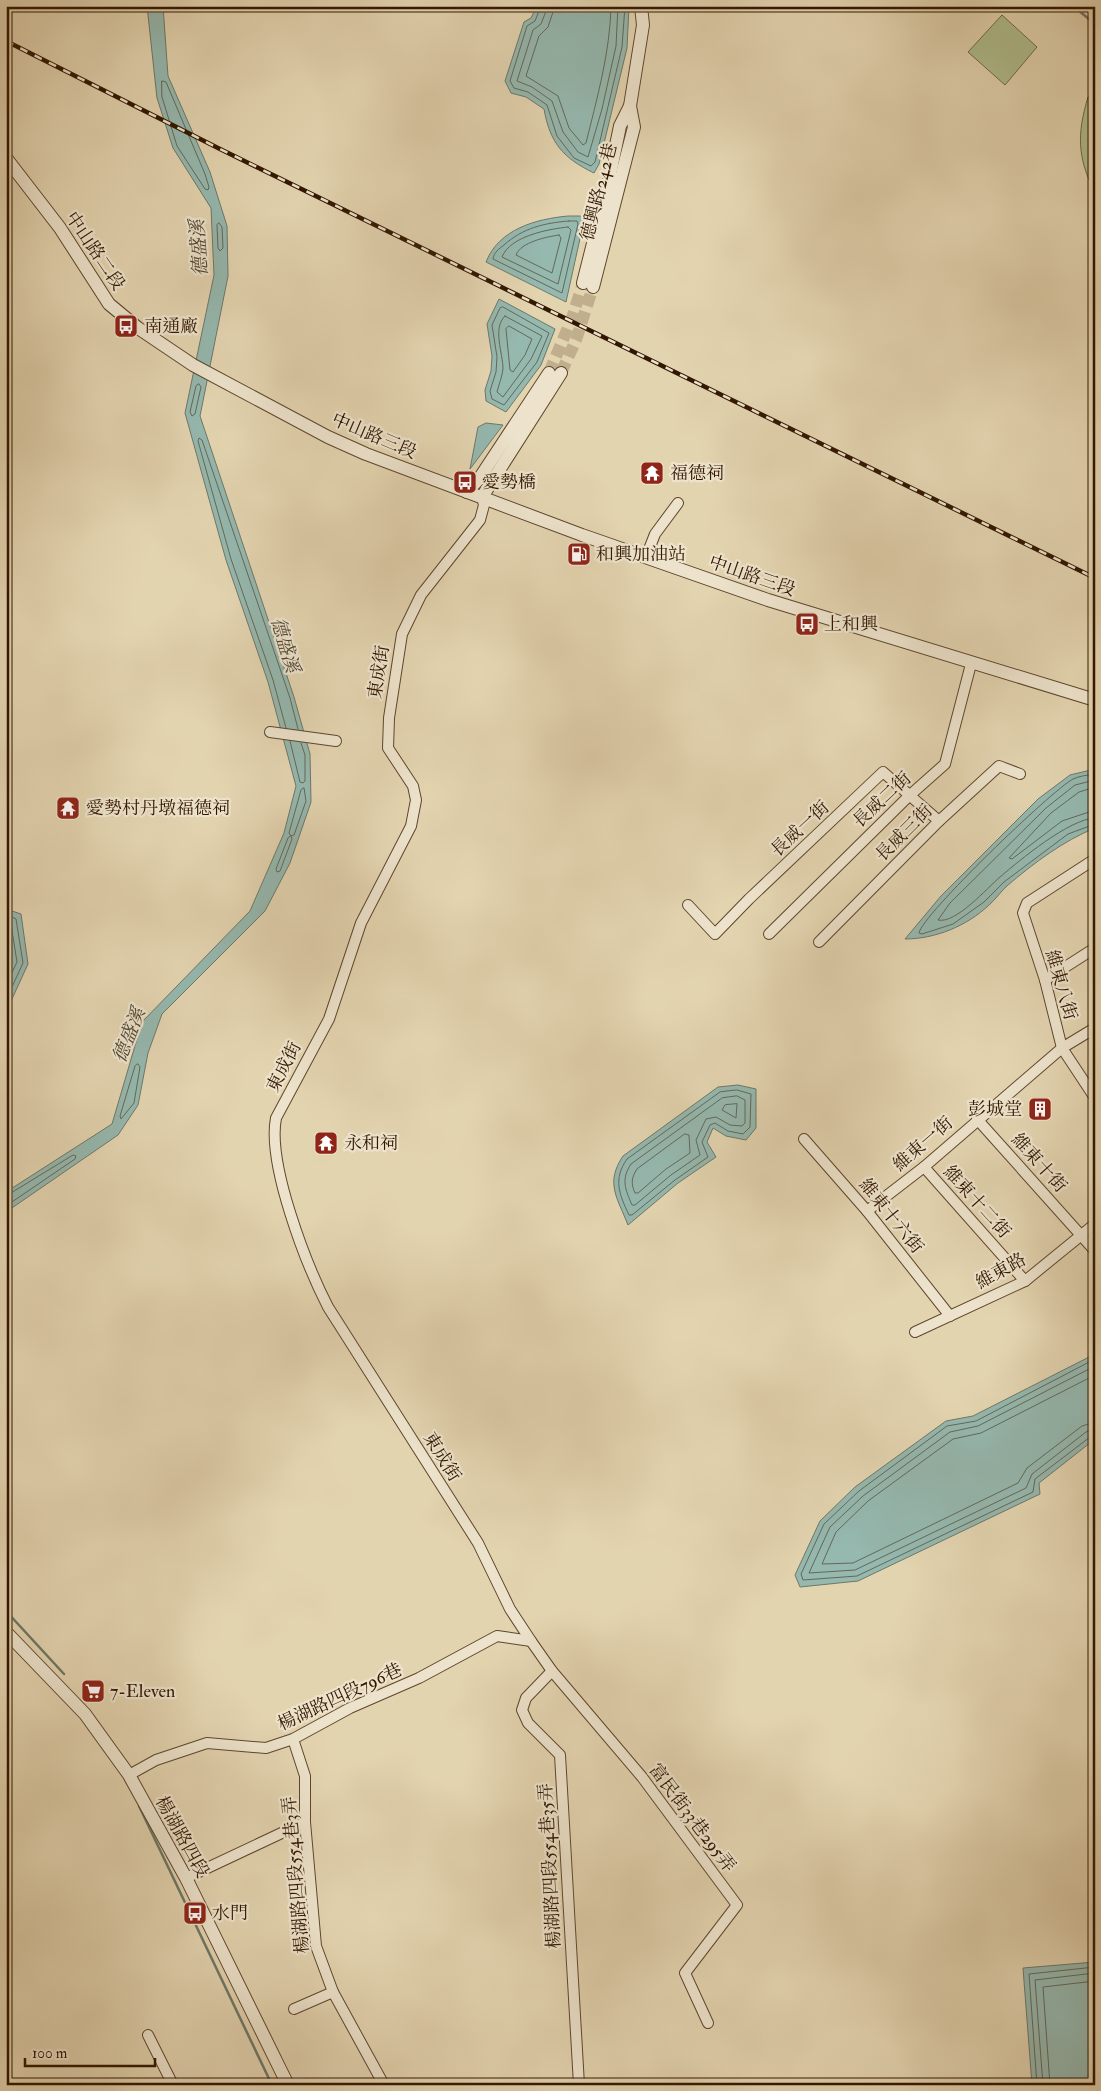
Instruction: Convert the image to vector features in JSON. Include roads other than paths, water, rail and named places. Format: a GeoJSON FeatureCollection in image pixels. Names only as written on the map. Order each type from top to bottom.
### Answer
{"type":"FeatureCollection","features":[{"type":"Feature","properties":{"kind":"street","name":"德興路242巷"},"geometry":{"type":"LineString","coordinates":[[588,285],[634,127],[630,106],[643,25],[641,6]]}},
{"type":"Feature","properties":{"kind":"street","name":"中山路二段"},"geometry":{"type":"LineString","coordinates":[[6,158],[60,228],[109,304],[138,328],[215,378]]}},
{"type":"Feature","properties":{"kind":"street"},"geometry":{"type":"LineString","coordinates":[[467,492],[479,479],[555,373],[482,497]]}},
{"type":"Feature","properties":{"kind":"street","name":"中山路三段"},"geometry":{"type":"LineString","coordinates":[[215,378],[366,454],[467,492],[768,600],[971,664],[1095,700]]}},
{"type":"Feature","properties":{"kind":"street","name":"東成街"},"geometry":{"type":"LineString","coordinates":[[482,497],[484,506],[480,520],[420,595],[402,634],[389,718],[388,748],[413,786],[416,800],[411,826],[361,923],[328,1019],[276,1118],[273,1133],[279,1174],[312,1277],[328,1307],[478,1542],[510,1609],[531,1641]]}},
{"type":"Feature","properties":{"kind":"street"},"geometry":{"type":"LineString","coordinates":[[646,557],[655,534],[678,503]]}},
{"type":"Feature","properties":{"kind":"street","name":"長威二街"},"geometry":{"type":"LineString","coordinates":[[769,934],[909,796],[945,764],[971,664]]}},
{"type":"Feature","properties":{"kind":"street"},"geometry":{"type":"LineString","coordinates":[[274,732],[336,741]]}},
{"type":"Feature","properties":{"kind":"street","name":"長威三街"},"geometry":{"type":"LineString","coordinates":[[819,942],[939,821],[999,766],[1020,774]]}},
{"type":"Feature","properties":{"kind":"street","name":"長威一街"},"geometry":{"type":"LineString","coordinates":[[688,905],[715,934],[748,898],[883,772],[939,821]]}},
{"type":"Feature","properties":{"kind":"street","name":"維東八街"},"geometry":{"type":"LineString","coordinates":[[1095,859],[1027,903],[1023,913],[1045,980],[1062,1048],[1095,1098]]}},
{"type":"Feature","properties":{"kind":"street"},"geometry":{"type":"LineString","coordinates":[[1045,980],[1095,948]]}},
{"type":"Feature","properties":{"kind":"street","name":"維東一街"},"geometry":{"type":"LineString","coordinates":[[867,1211],[924,1167],[977,1119],[1062,1048],[1095,1028]]}},
{"type":"Feature","properties":{"kind":"street","name":"維東十街"},"geometry":{"type":"LineString","coordinates":[[977,1119],[1095,1251]]}},
{"type":"Feature","properties":{"kind":"street","name":"維東十六街"},"geometry":{"type":"LineString","coordinates":[[804,1139],[867,1211],[950,1316]]}},
{"type":"Feature","properties":{"kind":"street","name":"維東十二街"},"geometry":{"type":"LineString","coordinates":[[924,1167],[1025,1281]]}},
{"type":"Feature","properties":{"kind":"street","name":"維東路"},"geometry":{"type":"LineString","coordinates":[[914,1332],[1025,1281],[1095,1224]]}},
{"type":"Feature","properties":{"kind":"street","name":"楊湖路四段"},"geometry":{"type":"LineString","coordinates":[[6,1632],[85,1714],[129,1775],[186,1878],[288,2085]]}},
{"type":"Feature","properties":{"kind":"street","name":"楊湖路四段796巷"},"geometry":{"type":"LineString","coordinates":[[129,1775],[156,1760],[207,1744],[266,1748],[293,1739],[350,1708],[419,1678],[497,1636],[531,1641]]}},
{"type":"Feature","properties":{"kind":"street","name":"富民街33巷295弄"},"geometry":{"type":"LineString","coordinates":[[531,1641],[552,1671],[642,1777],[737,1905],[685,1973],[708,2023]]}},
{"type":"Feature","properties":{"kind":"street","name":"楊湖路四段554巷35弄"},"geometry":{"type":"LineString","coordinates":[[552,1671],[526,1698],[522,1710],[528,1723],[560,1755],[579,2085]]}},
{"type":"Feature","properties":{"kind":"street","name":"楊湖路四段554巷3弄"},"geometry":{"type":"LineString","coordinates":[[293,1739],[305,1776],[305,1822],[316,1946],[333,1992],[384,2085]]}},
{"type":"Feature","properties":{"kind":"street"},"geometry":{"type":"LineString","coordinates":[[186,1878],[305,1822]]}},
{"type":"Feature","properties":{"kind":"street"},"geometry":{"type":"LineString","coordinates":[[294,2009],[333,1992]]}},
{"type":"Feature","properties":{"kind":"street"},"geometry":{"type":"LineString","coordinates":[[148,2035],[173,2085]]}},
{"type":"Feature","properties":{"kind":"water"},"geometry":{"type":"Polygon","coordinates":[[[147,6],[163,6],[168,76],[210,172],[227,226],[228,276],[200,416],[294,697],[310,754],[311,802],[290,863],[265,911],[162,1014],[148,1053],[138,1105],[118,1135],[6,1212],[6,1192],[112,1124],[142,1022],[250,911],[284,833],[296,786],[268,682],[226,560],[185,413],[214,275],[211,208],[173,148],[157,98],[147,6]]]}},
{"type":"Feature","properties":{"kind":"water"},"geometry":{"type":"Polygon","coordinates":[[[537,6],[629,6],[627,48],[599,164],[594,173],[574,161],[560,148],[550,131],[544,109],[526,97],[511,93],[505,81],[524,22],[531,18],[537,6]]]}},
{"type":"Feature","properties":{"kind":"water"},"geometry":{"type":"Polygon","coordinates":[[[568,216],[585,216],[566,302],[486,262],[500,241],[509,234],[531,223],[568,216]]]}},
{"type":"Feature","properties":{"kind":"water"},"geometry":{"type":"Polygon","coordinates":[[[499,299],[555,329],[541,365],[506,412],[486,401],[485,390],[491,371],[492,356],[487,324],[499,299]]]}},
{"type":"Feature","properties":{"kind":"water"},"geometry":{"type":"Polygon","coordinates":[[[486,423],[503,425],[470,469],[478,427],[486,423]]]}},
{"type":"Feature","properties":{"kind":"water"},"geometry":{"type":"Polygon","coordinates":[[[1095,769],[1095,828],[1060,846],[1039,861],[1008,885],[989,905],[961,925],[928,937],[905,939],[941,896],[1038,799],[1070,775],[1095,769]]]}},
{"type":"Feature","properties":{"kind":"water"},"geometry":{"type":"Polygon","coordinates":[[[6,909],[21,914],[28,964],[6,1012],[6,909]]]}},
{"type":"Feature","properties":{"kind":"water"},"geometry":{"type":"Polygon","coordinates":[[[738,1085],[756,1089],[756,1128],[746,1140],[726,1136],[713,1128],[707,1142],[716,1157],[678,1183],[628,1225],[617,1198],[614,1182],[615,1174],[623,1156],[718,1087],[738,1085]]]}},
{"type":"Feature","properties":{"kind":"water"},"geometry":{"type":"Polygon","coordinates":[[[1095,1354],[1095,1439],[1039,1483],[1040,1494],[858,1581],[800,1587],[795,1575],[820,1521],[855,1487],[946,1421],[973,1416],[1095,1354]]]}},
{"type":"Feature","properties":{"kind":"water"},"geometry":{"type":"Polygon","coordinates":[[[1095,1962],[1095,2085],[1032,2085],[1023,1968],[1095,1962]]]}},
{"type":"Feature","properties":{"kind":"waterway"},"geometry":{"type":"LineString","coordinates":[[1073,6],[1095,24]]}},
{"type":"Feature","properties":{"kind":"waterway"},"geometry":{"type":"LineString","coordinates":[[6,1611],[64,1674]]}},
{"type":"Feature","properties":{"kind":"waterway"},"geometry":{"type":"LineString","coordinates":[[139,1806],[272,2085]]}},
{"type":"Feature","properties":{"kind":"tunnel"},"geometry":{"type":"LineString","coordinates":[[549,373],[572,318],[583,283]]}},
{"type":"Feature","properties":{"kind":"tunnel"},"geometry":{"type":"LineString","coordinates":[[561,373],[576,340],[593,287]]}},
{"type":"Feature","properties":{"kind":"railway"},"geometry":{"type":"LineString","coordinates":[[6,41],[220,149],[1095,578]]}},
{"type":"Feature","properties":{"kind":"place","name":"南通廠"},"geometry":{"type":"Point","coordinates":[126,326]}},
{"type":"Feature","properties":{"kind":"place","name":"福德祠"},"geometry":{"type":"Point","coordinates":[652,473]}},
{"type":"Feature","properties":{"kind":"place","name":"愛勢橋"},"geometry":{"type":"Point","coordinates":[465,482]}},
{"type":"Feature","properties":{"kind":"place","name":"和興加油站"},"geometry":{"type":"Point","coordinates":[579,554]}},
{"type":"Feature","properties":{"kind":"place","name":"上和興"},"geometry":{"type":"Point","coordinates":[807,624]}},
{"type":"Feature","properties":{"kind":"place","name":"愛勢村丹墩福德祠"},"geometry":{"type":"Point","coordinates":[68,808]}},
{"type":"Feature","properties":{"kind":"place","name":"彭城堂"},"geometry":{"type":"Point","coordinates":[1040,1109]}},
{"type":"Feature","properties":{"kind":"place","name":"永和祠"},"geometry":{"type":"Point","coordinates":[326,1143]}},
{"type":"Feature","properties":{"kind":"place","name":"7-Eleven"},"geometry":{"type":"Point","coordinates":[93,1691]}},
{"type":"Feature","properties":{"kind":"place","name":"水門"},"geometry":{"type":"Point","coordinates":[195,1913]}},
{"type":"Feature","properties":{"kind":"water label","name":"德盛溪"},"geometry":{"type":"Point","coordinates":[199,248]}},
{"type":"Feature","properties":{"kind":"water label","name":"德盛溪"},"geometry":{"type":"Point","coordinates":[285,645]}},
{"type":"Feature","properties":{"kind":"water label","name":"德盛溪"},"geometry":{"type":"Point","coordinates":[129,1035]}}]}
